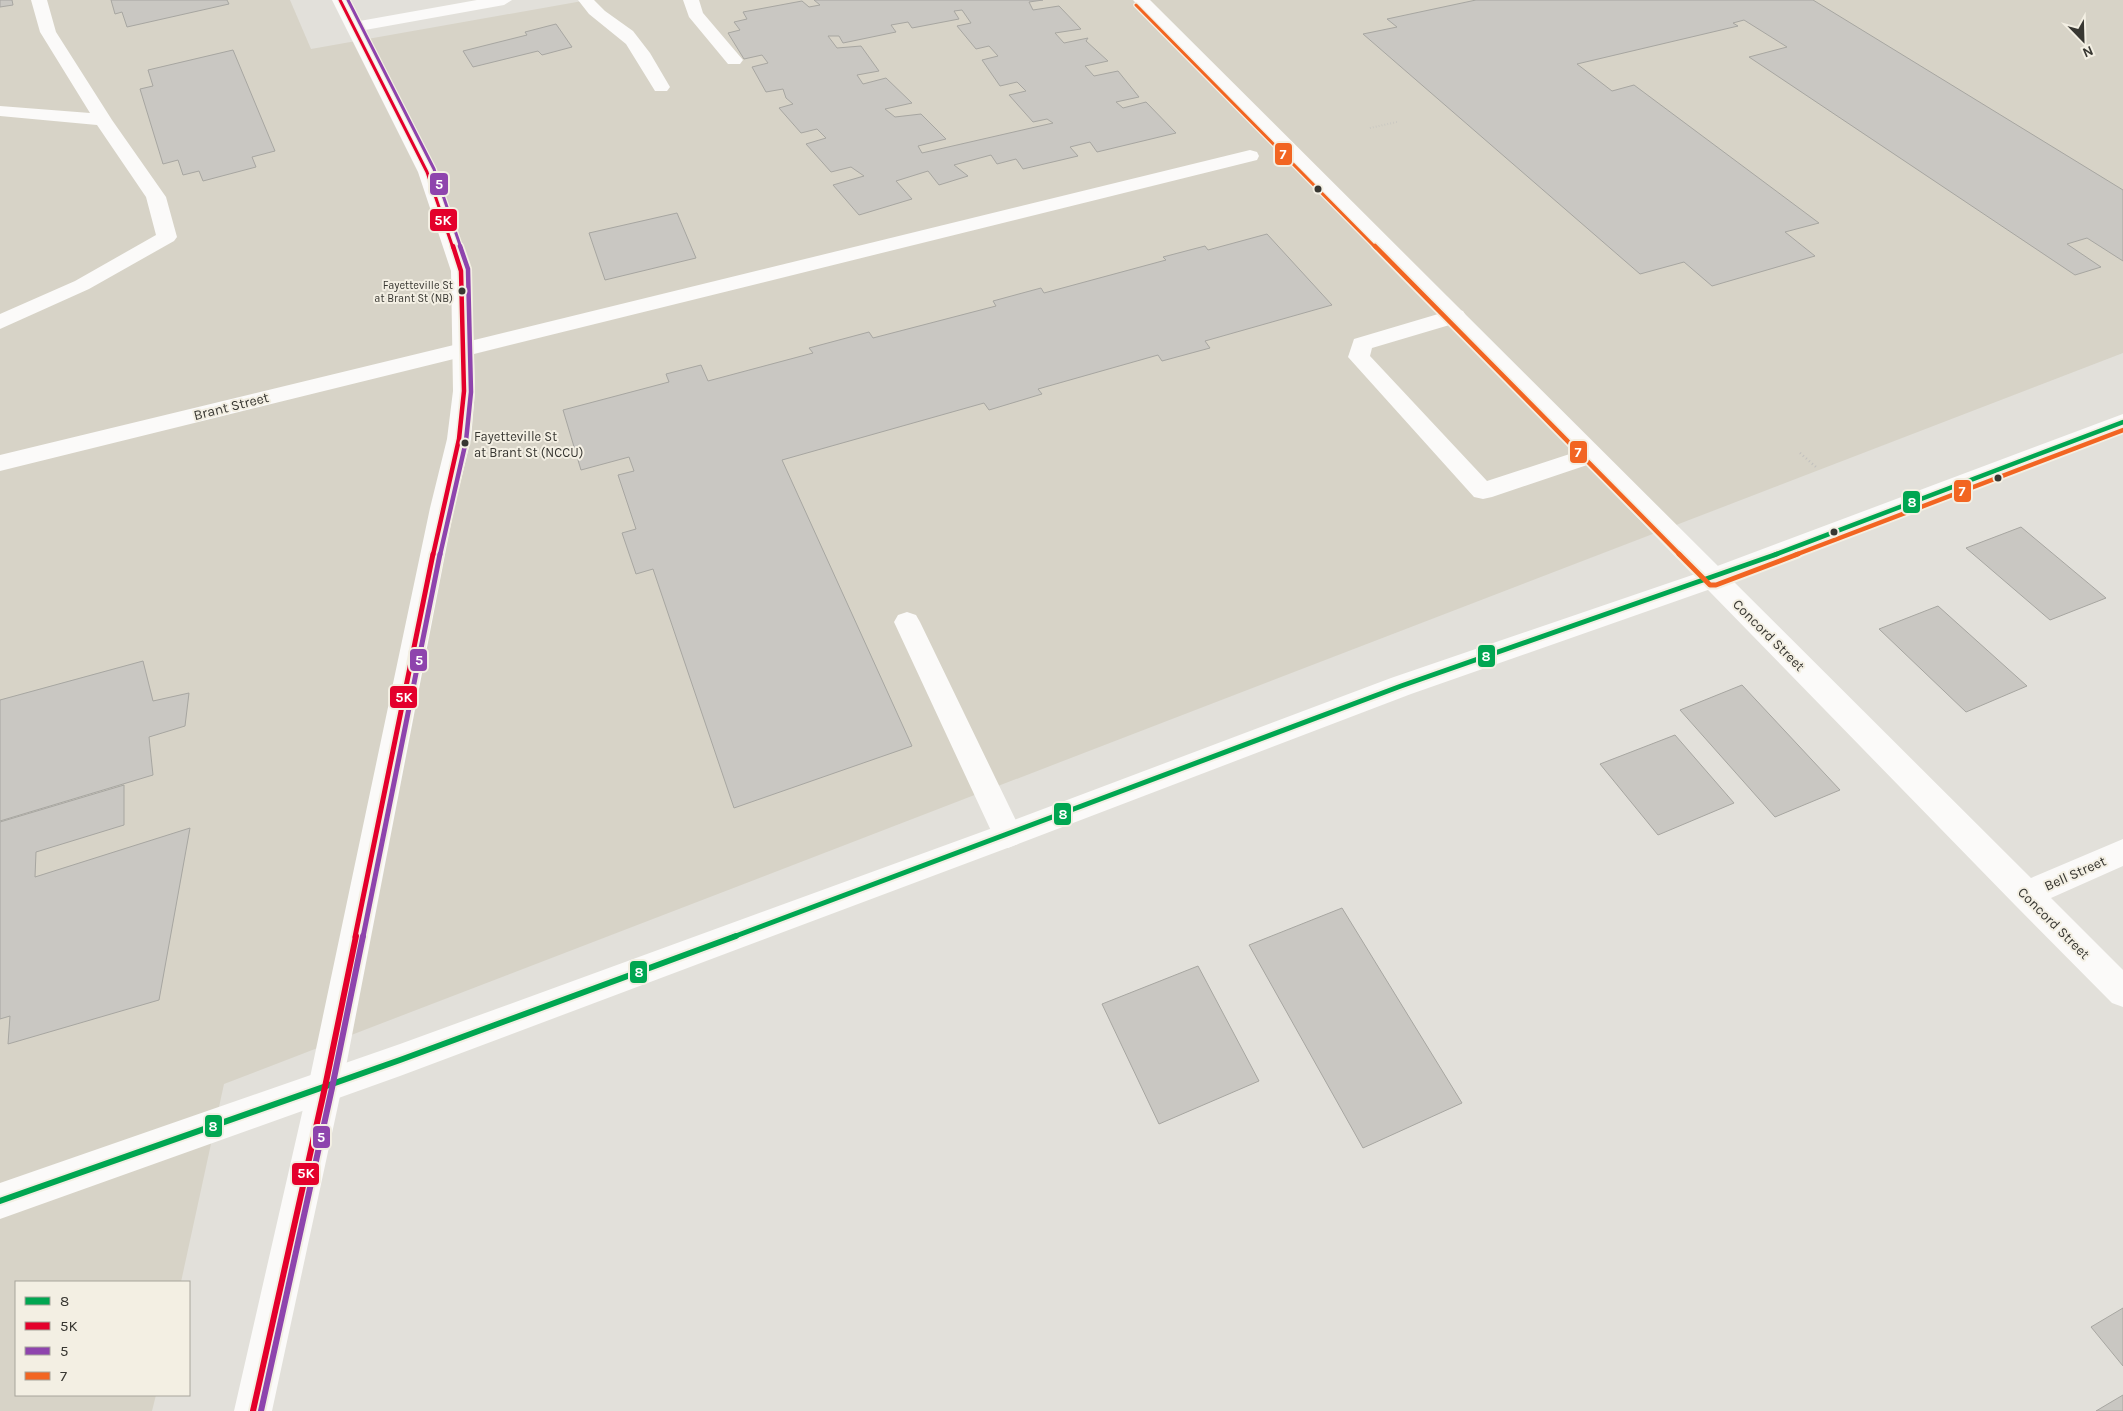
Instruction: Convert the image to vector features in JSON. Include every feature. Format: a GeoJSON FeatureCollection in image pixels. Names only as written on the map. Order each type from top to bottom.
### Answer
{"type":"FeatureCollection","features":[{"type":"Feature","properties":{"kind":"street"},"geometry":{"type":"LineString","coordinates":[[0,322],[82,285],[167,236],[156,197],[103,120],[48,32],[39,0]]}},
{"type":"Feature","properties":{"kind":"street"},"geometry":{"type":"LineString","coordinates":[[253,1411],[325,1087],[440,518],[459,439],[464,391],[461,271],[427,172],[340,0]]}},
{"type":"Feature","properties":{"kind":"street"},"geometry":{"type":"LineString","coordinates":[[354,27],[504,0]]}},
{"type":"Feature","properties":{"kind":"street"},"geometry":{"type":"LineString","coordinates":[[586,0],[594,11],[626,34],[635,44],[661,87]]}},
{"type":"Feature","properties":{"kind":"street"},"geometry":{"type":"LineString","coordinates":[[691,0],[695,14],[734,60]]}},
{"type":"Feature","properties":{"kind":"street","name":"Concord Street"},"geometry":{"type":"LineString","coordinates":[[1142,0],[2123,992]]}},
{"type":"Feature","properties":{"kind":"street"},"geometry":{"type":"LineString","coordinates":[[0,111],[103,120]]}},
{"type":"Feature","properties":{"kind":"street","name":"Brant Street"},"geometry":{"type":"LineString","coordinates":[[0,463],[1250,156]]}},
{"type":"Feature","properties":{"kind":"street"},"geometry":{"type":"LineString","coordinates":[[1455,316],[1362,344],[1359,356],[1483,491],[1591,455]]}},
{"type":"Feature","properties":{"kind":"street"},"geometry":{"type":"LineString","coordinates":[[0,1201],[325,1087],[1008,835],[1401,686],[1713,578],[2123,422]]}},
{"type":"Feature","properties":{"kind":"street"},"geometry":{"type":"LineString","coordinates":[[906,622],[1008,835]]}},
{"type":"Feature","properties":{"kind":"street","name":"Bell Street"},"geometry":{"type":"LineString","coordinates":[[2026,895],[2123,852]]}},
{"type":"Feature","properties":{"kind":"path"},"geometry":{"type":"LineString","coordinates":[[1370,128],[1398,122]]}},
{"type":"Feature","properties":{"kind":"path"},"geometry":{"type":"LineString","coordinates":[[1800,453],[1816,467]]}},
{"type":"Feature","properties":{"kind":"shaded area"},"geometry":{"type":"Polygon","coordinates":[[[0,0],[290,0],[311,49],[588,0],[2123,0],[2123,353],[224,1084],[181,1281],[15,1281],[15,1396],[156,1396],[152,1411],[0,1411],[0,0]]]}},
{"type":"Feature","properties":{"kind":"building"},"geometry":{"type":"Polygon","coordinates":[[[0,0],[12,0],[13,5],[0,7],[0,0]]]}},
{"type":"Feature","properties":{"kind":"building"},"geometry":{"type":"Polygon","coordinates":[[[111,0],[227,0],[229,4],[127,27],[122,12],[115,14],[111,0]]]}},
{"type":"Feature","properties":{"kind":"building"},"geometry":{"type":"Polygon","coordinates":[[[814,0],[1043,0],[1029,2],[1033,10],[1059,6],[1081,29],[1055,33],[1064,43],[1088,38],[1086,41],[1108,61],[1085,66],[1094,76],[1118,71],[1139,97],[1116,102],[1123,108],[1146,102],[1176,133],[1097,152],[1090,142],[1070,147],[1078,156],[1023,169],[1016,159],[997,164],[991,155],[954,165],[968,176],[939,185],[928,171],[896,181],[912,199],[859,215],[833,185],[864,176],[851,167],[831,172],[806,144],[826,138],[817,129],[801,133],[779,108],[793,104],[786,98],[783,89],[766,92],[752,67],[768,63],[762,55],[744,59],[728,33],[740,30],[734,22],[747,19],[743,12],[802,1],[809,7],[820,5],[814,0]],[[962,10],[954,11],[959,19],[912,28],[908,22],[891,25],[896,32],[843,43],[839,36],[828,36],[837,48],[861,46],[879,71],[857,75],[863,84],[886,78],[912,103],[885,109],[895,117],[921,114],[946,139],[918,146],[922,153],[1053,123],[1047,119],[1033,122],[1009,95],[1026,91],[1017,82],[1000,86],[982,60],[998,56],[989,46],[976,49],[957,26],[971,23],[962,10]]]}},
{"type":"Feature","properties":{"kind":"building"},"geometry":{"type":"Polygon","coordinates":[[[1476,0],[1813,0],[2123,190],[2123,261],[2087,238],[2067,244],[2101,267],[2075,275],[1749,57],[1787,47],[1744,20],[1733,23],[1738,26],[1577,64],[1612,91],[1634,85],[1819,223],[1785,232],[1815,256],[1712,286],[1684,262],[1640,274],[1363,34],[1397,27],[1387,19],[1476,0]]]}},
{"type":"Feature","properties":{"kind":"building"},"geometry":{"type":"Polygon","coordinates":[[[556,24],[572,47],[542,55],[538,51],[473,67],[463,51],[527,35],[525,32],[556,24]]]}},
{"type":"Feature","properties":{"kind":"building"},"geometry":{"type":"Polygon","coordinates":[[[233,50],[275,151],[252,157],[256,167],[203,181],[199,171],[183,175],[178,160],[163,164],[140,89],[153,86],[148,70],[233,50]]]}},
{"type":"Feature","properties":{"kind":"building"},"geometry":{"type":"Polygon","coordinates":[[[677,213],[696,258],[605,280],[589,233],[677,213]]]}},
{"type":"Feature","properties":{"kind":"building"},"geometry":{"type":"Polygon","coordinates":[[[1267,234],[1332,305],[1205,341],[1210,348],[1162,361],[1158,355],[1038,389],[1042,394],[989,410],[984,403],[782,460],[912,746],[734,808],[653,569],[636,574],[622,533],[636,529],[618,475],[634,471],[629,457],[581,470],[563,410],[669,382],[666,374],[701,365],[708,381],[813,353],[809,348],[869,332],[873,338],[996,306],[993,301],[1041,288],[1044,293],[1166,260],[1163,257],[1205,246],[1208,250],[1267,234]]]}},
{"type":"Feature","properties":{"kind":"building"},"geometry":{"type":"Polygon","coordinates":[[[2021,527],[2106,598],[2050,620],[1966,548],[2021,527]]]}},
{"type":"Feature","properties":{"kind":"building"},"geometry":{"type":"Polygon","coordinates":[[[1938,606],[2027,686],[1966,712],[1879,629],[1938,606]]]}},
{"type":"Feature","properties":{"kind":"building"},"geometry":{"type":"Polygon","coordinates":[[[143,661],[153,701],[189,693],[185,726],[149,737],[153,775],[0,821],[0,700],[143,661]]]}},
{"type":"Feature","properties":{"kind":"building"},"geometry":{"type":"Polygon","coordinates":[[[1742,685],[1840,790],[1775,817],[1680,710],[1742,685]]]}},
{"type":"Feature","properties":{"kind":"building"},"geometry":{"type":"Polygon","coordinates":[[[1675,735],[1734,803],[1658,835],[1600,764],[1675,735]]]}},
{"type":"Feature","properties":{"kind":"building"},"geometry":{"type":"Polygon","coordinates":[[[124,785],[124,825],[36,852],[35,877],[190,828],[159,1000],[8,1044],[10,1016],[0,1019],[0,822],[124,785]]]}},
{"type":"Feature","properties":{"kind":"building"},"geometry":{"type":"Polygon","coordinates":[[[1342,908],[1462,1103],[1363,1148],[1249,945],[1342,908]]]}},
{"type":"Feature","properties":{"kind":"building"},"geometry":{"type":"Polygon","coordinates":[[[1198,966],[1259,1081],[1159,1124],[1102,1004],[1198,966]]]}},
{"type":"Feature","properties":{"kind":"building"},"geometry":{"type":"Polygon","coordinates":[[[2123,1308],[2123,1366],[2091,1327],[2123,1308]]]}},
{"type":"Feature","properties":{"kind":"building"},"geometry":{"type":"Polygon","coordinates":[[[2123,1395],[2123,1411],[2096,1411],[2123,1395]]]}},
{"type":"Feature","properties":{"kind":"transit line","name":"5K"},"geometry":{"type":"LineString","coordinates":[[253,1411],[325,1087],[442,508],[459,439],[464,391],[461,271],[427,172],[340,0]]}},
{"type":"Feature","properties":{"kind":"transit line","name":"5"},"geometry":{"type":"LineString","coordinates":[[261,1411],[332,1088],[449,510],[466,441],[471,392],[468,269],[434,169],[348,0]]}},
{"type":"Feature","properties":{"kind":"transit line","name":"7"},"geometry":{"type":"LineString","coordinates":[[1136,5],[1710,585],[1716,585],[2123,430]]}},
{"type":"Feature","properties":{"kind":"transit line","name":"8"},"geometry":{"type":"LineString","coordinates":[[0,1201],[400,1060],[1008,835],[1401,686],[1713,578],[2123,422]]}},
{"type":"Feature","properties":{"kind":"place","name":"Fayetteville St at Brant St (NB)"},"geometry":{"type":"Point","coordinates":[462,291]}},
{"type":"Feature","properties":{"kind":"place","name":"Fayetteville St at Brant St (NCCU)"},"geometry":{"type":"Point","coordinates":[465,443]}}]}
